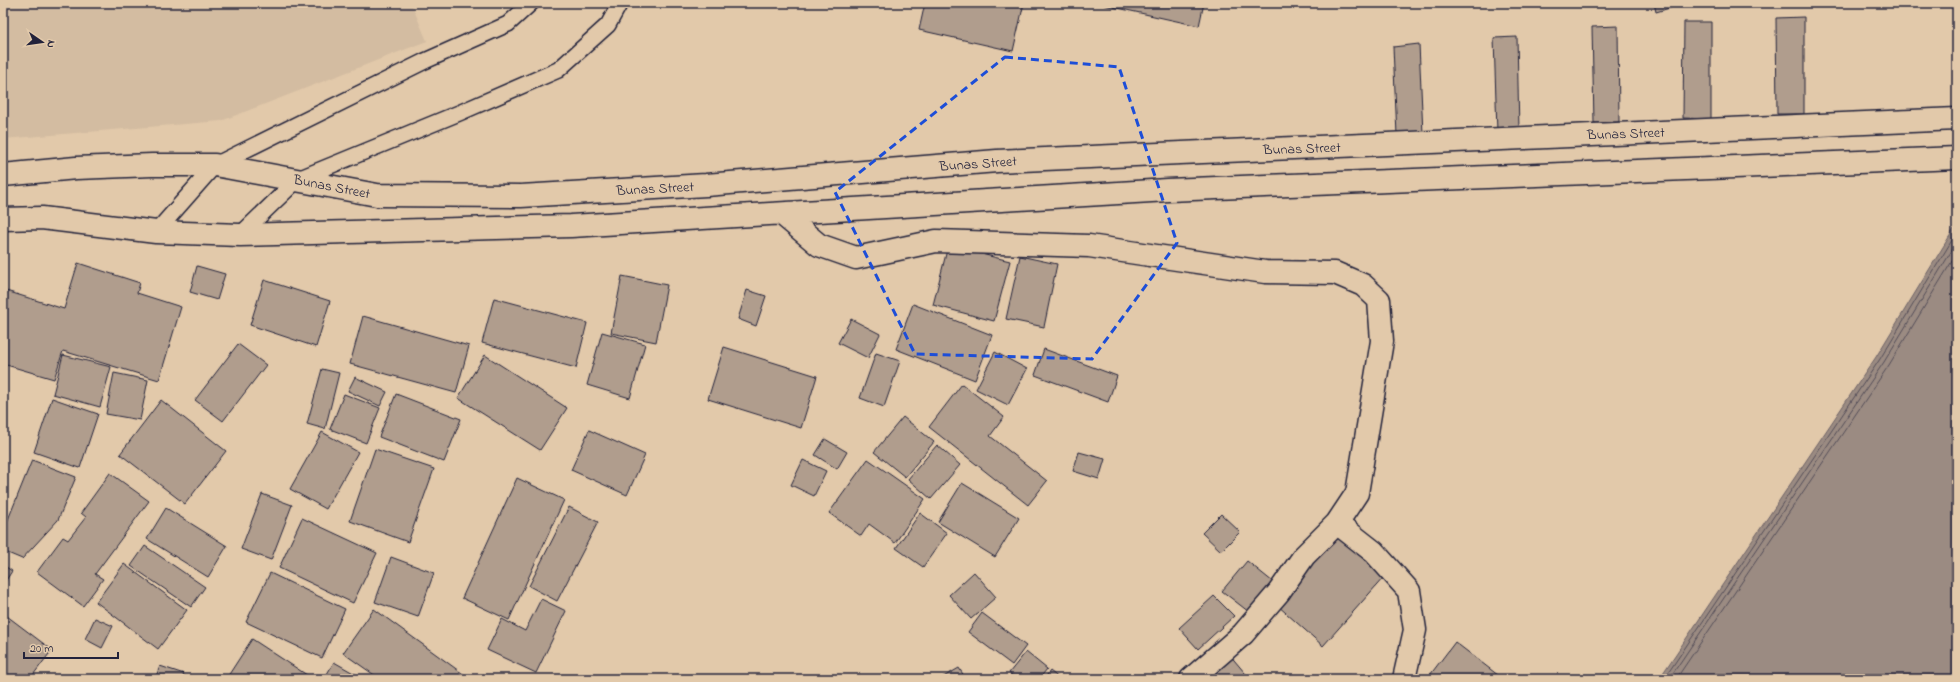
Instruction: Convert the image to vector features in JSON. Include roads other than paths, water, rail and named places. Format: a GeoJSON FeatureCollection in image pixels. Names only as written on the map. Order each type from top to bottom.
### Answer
{"type":"FeatureCollection","features":[{"type":"Feature","properties":{"kind":"street","name":"Bunas Street"},"geometry":{"type":"LineString","coordinates":[[3,175],[76,168],[152,165],[215,165],[298,179],[378,195],[521,196],[706,185],[997,161],[1957,119]]}},
{"type":"Feature","properties":{"kind":"street"},"geometry":{"type":"LineString","coordinates":[[3,219],[42,218],[156,232],[240,234],[571,226],[1168,190],[1957,158]]}},
{"type":"Feature","properties":{"kind":"street"},"geometry":{"type":"LineString","coordinates":[[782,214],[819,245],[856,258],[936,241],[1090,246],[1265,272],[1335,272],[1363,285],[1379,300],[1382,341],[1357,493],[1336,523],[1304,556],[1278,592],[1243,634],[1191,679]]}},
{"type":"Feature","properties":{"kind":"street"},"geometry":{"type":"LineString","coordinates":[[1336,523],[1374,552],[1409,591],[1415,630],[1404,679]]}},
{"type":"Feature","properties":{"kind":"lane"},"geometry":{"type":"LineString","coordinates":[[156,232],[215,165],[425,61],[508,24],[531,3]]}},
{"type":"Feature","properties":{"kind":"lane"},"geometry":{"type":"LineString","coordinates":[[240,234],[298,179],[452,116],[558,70],[608,25],[620,3]]}},
{"type":"Feature","properties":{"kind":"water"},"geometry":{"type":"Polygon","coordinates":[[[1957,224],[1957,679],[1659,679],[1876,357],[1957,224]]]}}]}
